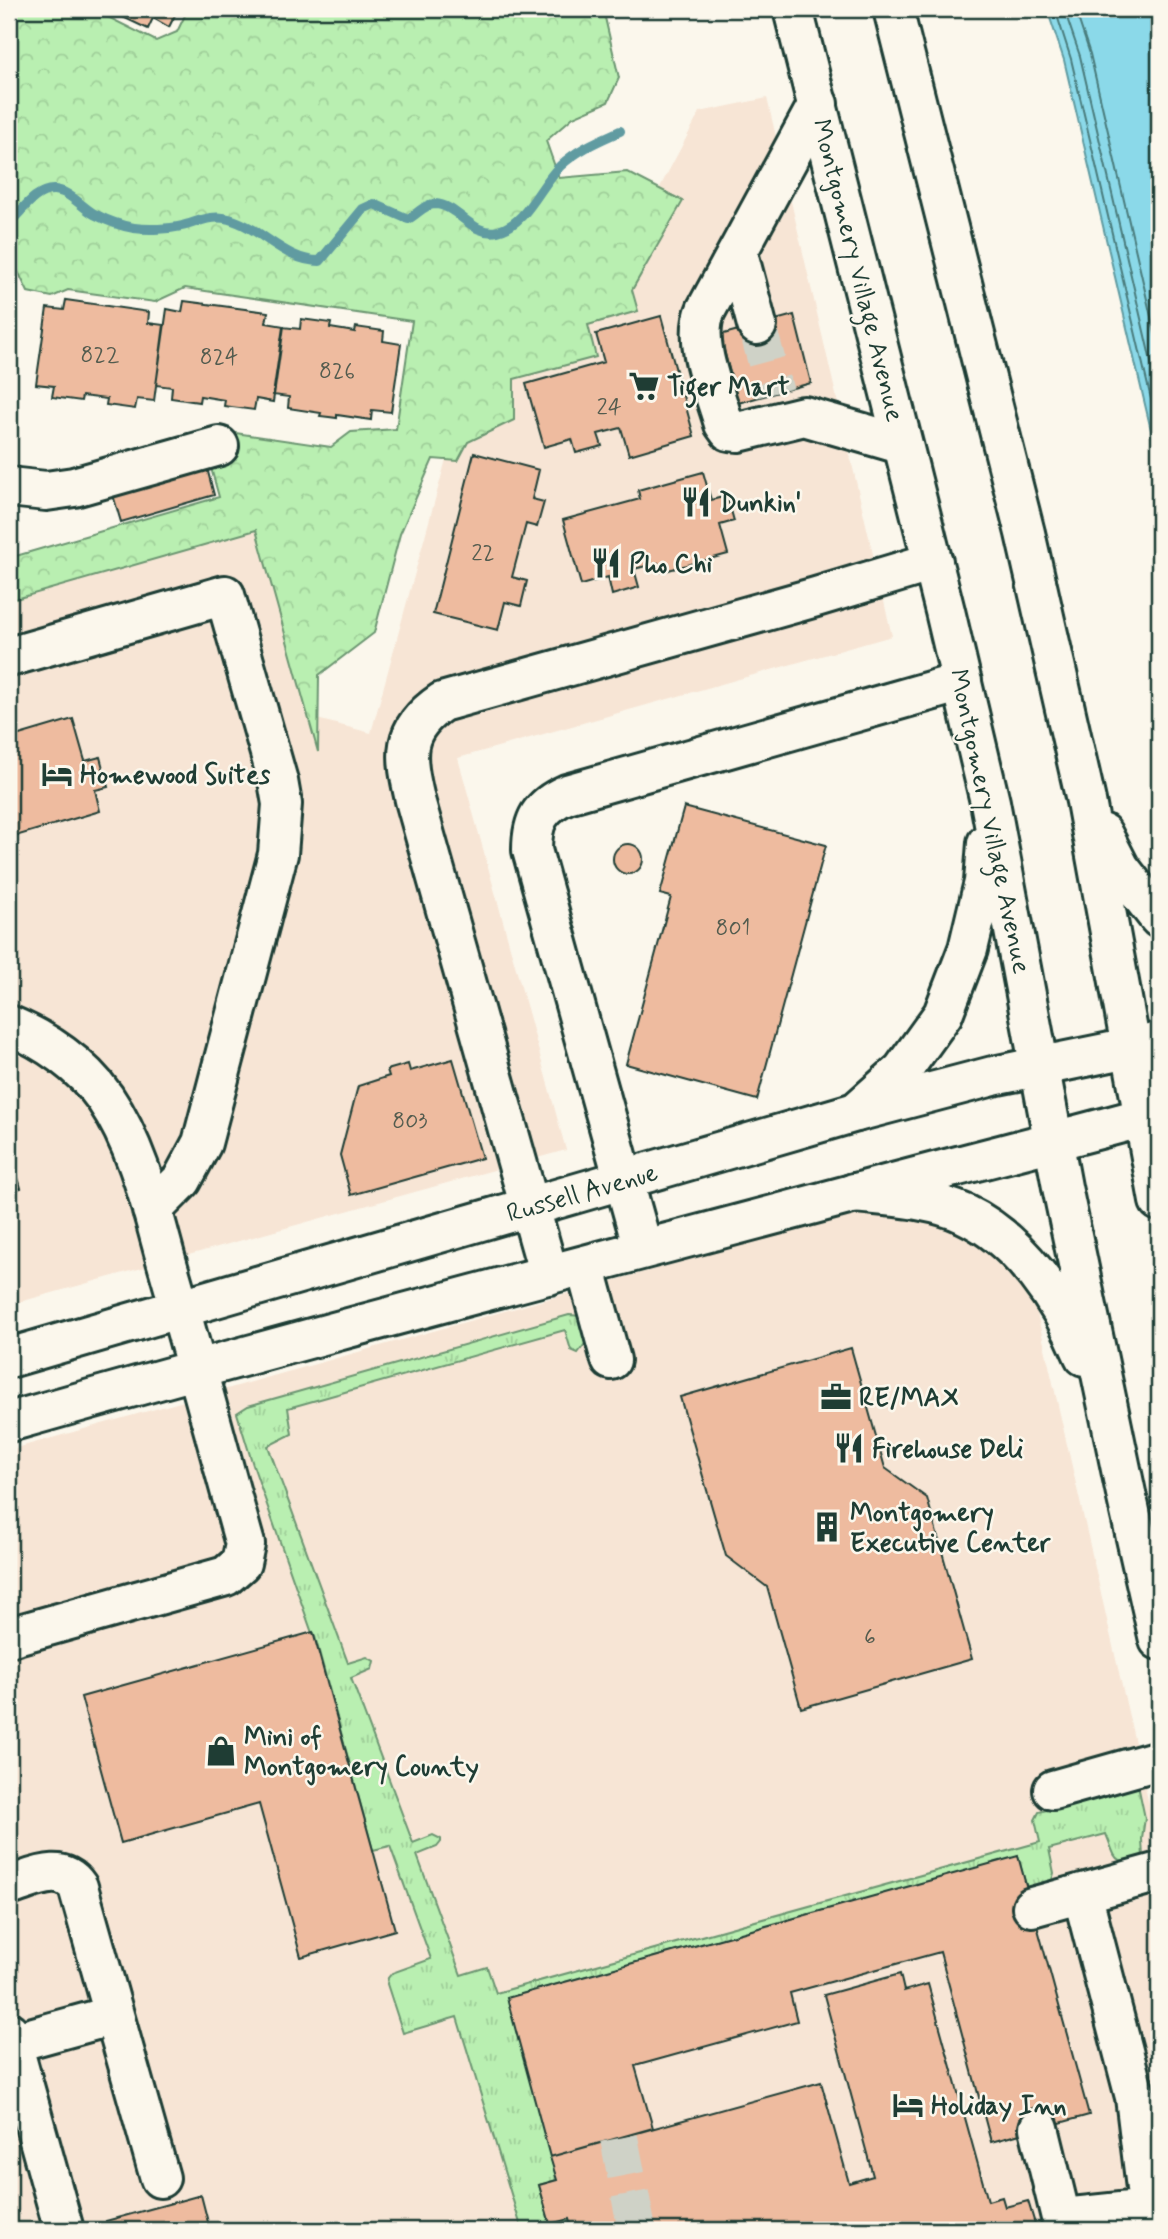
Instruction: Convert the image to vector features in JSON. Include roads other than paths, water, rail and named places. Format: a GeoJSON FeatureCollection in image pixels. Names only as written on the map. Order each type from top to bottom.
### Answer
{"type":"FeatureCollection","features":[{"type":"Feature","properties":{"kind":"main road","name":"Montgomery Village Avenue"},"geometry":{"type":"LineString","coordinates":[[793,9],[933,562],[990,802],[1039,1067],[1110,1417],[1159,1640]]}},
{"type":"Feature","properties":{"kind":"main road"},"geometry":{"type":"LineString","coordinates":[[893,9],[1025,533],[1145,1045],[1159,1200]]}},
{"type":"Feature","properties":{"kind":"main road"},"geometry":{"type":"LineString","coordinates":[[818,104],[706,310],[701,325],[701,341],[724,424],[729,431],[738,432],[779,406],[901,443]]}},
{"type":"Feature","properties":{"kind":"main road"},"geometry":{"type":"LineString","coordinates":[[738,253],[757,325]]}},
{"type":"Feature","properties":{"kind":"main road"},"geometry":{"type":"LineString","coordinates":[[9,486],[46,491],[75,487],[219,446]]}},
{"type":"Feature","properties":{"kind":"main road"},"geometry":{"type":"LineString","coordinates":[[549,1275],[415,800],[407,763],[415,726],[442,702],[933,562]]}},
{"type":"Feature","properties":{"kind":"main road"},"geometry":{"type":"LineString","coordinates":[[9,657],[225,595],[278,781],[282,804],[278,854],[202,1143],[182,1180],[168,1197],[152,1210]]}},
{"type":"Feature","properties":{"kind":"main road"},"geometry":{"type":"LineString","coordinates":[[643,1249],[532,849],[532,832],[539,814],[551,801],[567,794],[962,682]]}},
{"type":"Feature","properties":{"kind":"main road"},"geometry":{"type":"LineString","coordinates":[[1086,801],[1120,868],[1159,918]]}},
{"type":"Feature","properties":{"kind":"main road"},"geometry":{"type":"LineString","coordinates":[[856,1112],[902,1071],[943,1014],[968,949],[984,882],[990,802]]}},
{"type":"Feature","properties":{"kind":"main road"},"geometry":{"type":"LineString","coordinates":[[9,1025],[39,1039],[83,1073],[103,1096],[122,1126],[134,1153],[152,1210],[245,1544],[241,1563],[226,1576],[9,1637]]}},
{"type":"Feature","properties":{"kind":"main road","name":"Russell Avenue"},"geometry":{"type":"LineString","coordinates":[[9,1358],[856,1112],[993,1076],[1145,1045]]}},
{"type":"Feature","properties":{"kind":"main road"},"geometry":{"type":"LineString","coordinates":[[9,1422],[197,1368],[1151,1115]]}},
{"type":"Feature","properties":{"kind":"main road"},"geometry":{"type":"LineString","coordinates":[[854,1193],[923,1201],[963,1213],[989,1227],[1037,1272],[1076,1336],[1110,1417]]}},
{"type":"Feature","properties":{"kind":"main road"},"geometry":{"type":"LineString","coordinates":[[585,1265],[611,1360]]}},
{"type":"Feature","properties":{"kind":"main road"},"geometry":{"type":"LineString","coordinates":[[1053,1790],[1159,1759]]}},
{"type":"Feature","properties":{"kind":"main road"},"geometry":{"type":"LineString","coordinates":[[9,1886],[55,1872],[68,1875],[79,1887],[160,2178]]}},
{"type":"Feature","properties":{"kind":"main road"},"geometry":{"type":"LineString","coordinates":[[1032,1907],[1159,1872]]}},
{"type":"Feature","properties":{"kind":"main road"},"geometry":{"type":"LineString","coordinates":[[1039,2128],[1064,2224],[1150,2220],[1135,2098],[1082,1893]]}},
{"type":"Feature","properties":{"kind":"main road"},"geometry":{"type":"LineString","coordinates":[[64,2230],[10,2038],[114,2015]]}},
{"type":"Feature","properties":{"kind":"water"},"geometry":{"type":"Polygon","coordinates":[[[1047,9],[1159,9],[1159,464],[1064,60],[1047,9]]]}},
{"type":"Feature","properties":{"kind":"waterway"},"geometry":{"type":"LineString","coordinates":[[9,219],[15,217],[42,193],[53,190],[69,195],[108,221],[140,229],[182,226],[210,218],[229,219],[252,229],[295,256],[320,261],[363,209],[374,204],[408,219],[424,207],[435,204],[451,209],[473,225],[489,232],[508,227],[525,212],[560,166],[588,146],[620,131]]}},
{"type":"Feature","properties":{"kind":"tunnel"},"geometry":{"type":"LineString","coordinates":[[757,325],[775,393]]}},
{"type":"Feature","properties":{"kind":"tunnel"},"geometry":{"type":"LineString","coordinates":[[619,2138],[637,2230]]}},
{"type":"Feature","properties":{"kind":"place","name":"Tiger Mart"},"geometry":{"type":"Point","coordinates":[644,386]}},
{"type":"Feature","properties":{"kind":"place","name":"Dunkin'"},"geometry":{"type":"Point","coordinates":[696,502]}},
{"type":"Feature","properties":{"kind":"place","name":"Pho Chi"},"geometry":{"type":"Point","coordinates":[606,563]}},
{"type":"Feature","properties":{"kind":"place","name":"Homewood Suites"},"geometry":{"type":"Point","coordinates":[57,774]}},
{"type":"Feature","properties":{"kind":"place","name":"RE/MAX"},"geometry":{"type":"Point","coordinates":[836,1397]}},
{"type":"Feature","properties":{"kind":"place","name":"Firehouse Deli"},"geometry":{"type":"Point","coordinates":[849,1448]}},
{"type":"Feature","properties":{"kind":"place","name":"Montgomery Executive Center"},"geometry":{"type":"Point","coordinates":[827,1527]}},
{"type":"Feature","properties":{"kind":"place","name":"Mini of Montgomery County"},"geometry":{"type":"Point","coordinates":[221,1751]}},
{"type":"Feature","properties":{"kind":"place","name":"Holiday Inn"},"geometry":{"type":"Point","coordinates":[908,2105]}}]}
